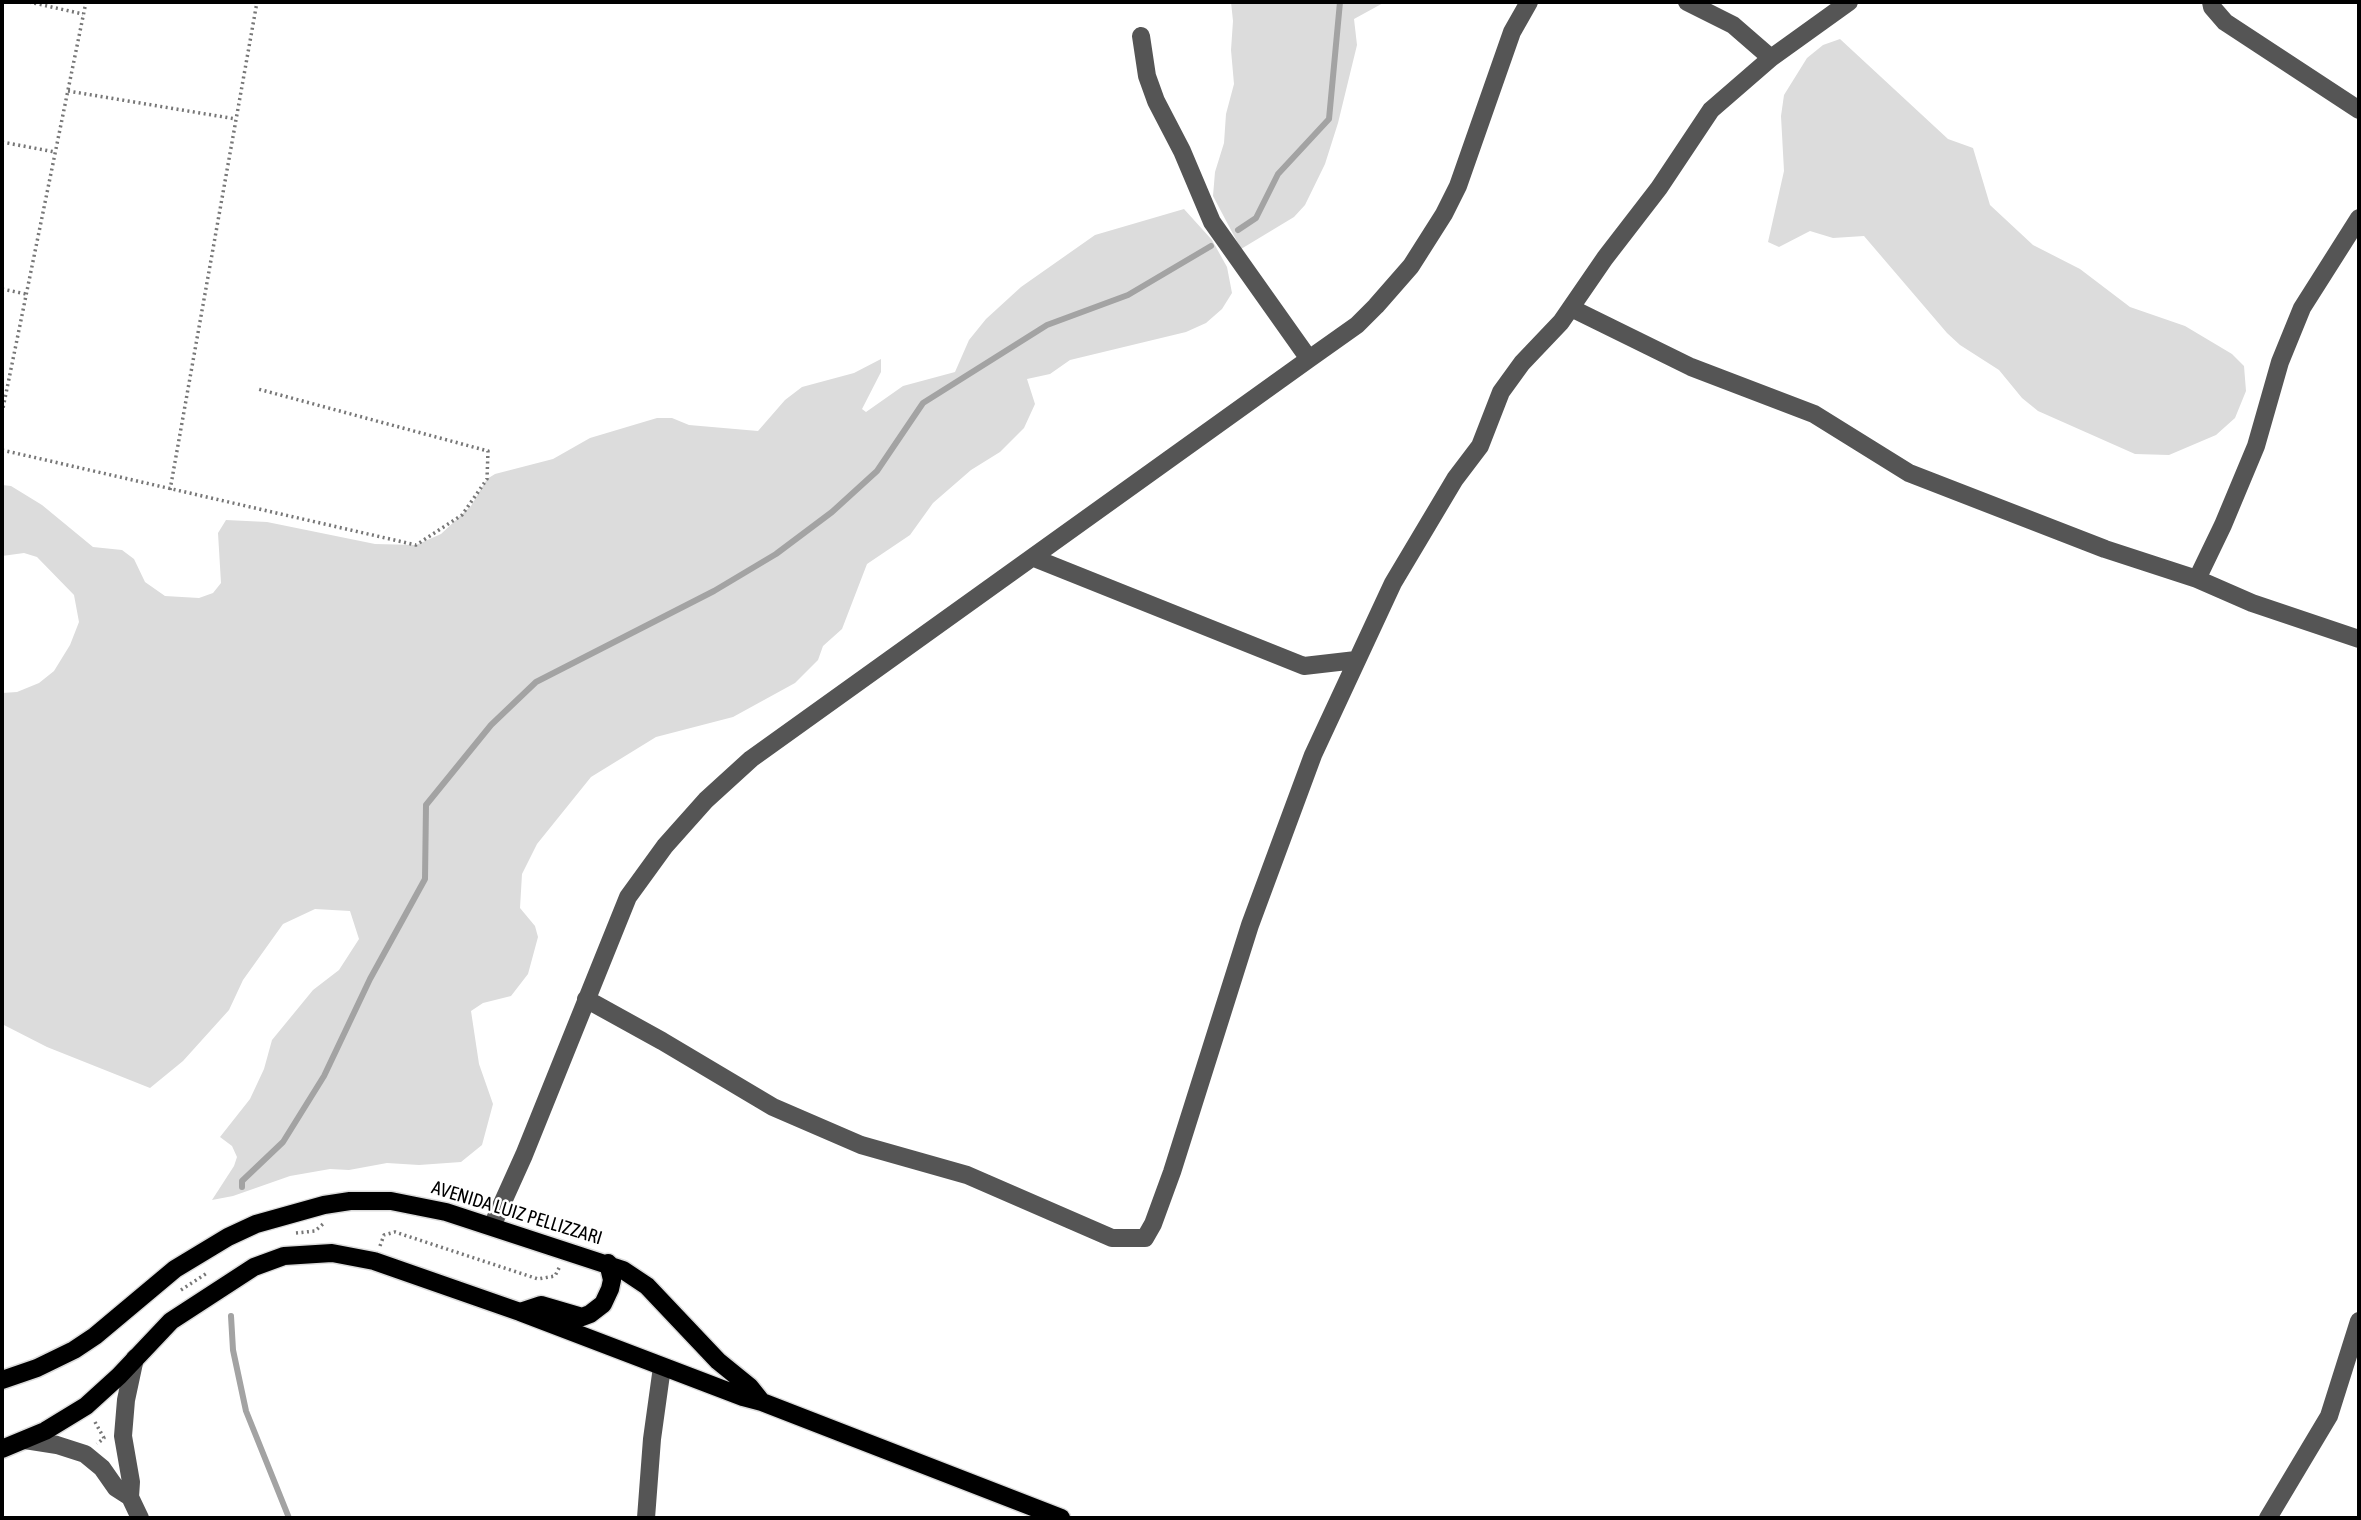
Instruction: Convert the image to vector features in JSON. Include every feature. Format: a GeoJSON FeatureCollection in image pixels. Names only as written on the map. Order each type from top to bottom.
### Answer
{"type":"FeatureCollection","features":[{"type":"Feature","properties":{"kind":"main road","name":"AVENIDA LUIZ PELLIZZARI"},"geometry":{"type":"LineString","coordinates":[[2,1380],[37,1368],[74,1350],[95,1336],[175,1269],[256,1223],[324,1205],[370,1200],[428,1206],[623,1270],[647,1286],[718,1362],[750,1387],[762,1402]]}},
{"type":"Feature","properties":{"kind":"main road","name":"AVENIDA LUIZ PELLIZZARI"},"geometry":{"type":"LineString","coordinates":[[2,1449],[45,1431],[86,1406],[171,1321],[254,1267],[269,1261],[316,1252],[347,1254],[520,1312],[1061,1518]]}},
{"type":"Feature","properties":{"kind":"main road"},"geometry":{"type":"LineString","coordinates":[[520,1312],[541,1305],[582,1317],[590,1314],[603,1304],[610,1289],[612,1280],[608,1263]]}},
{"type":"Feature","properties":{"kind":"street"},"geometry":{"type":"LineString","coordinates":[[492,1226],[628,897],[665,846],[706,800],[751,759],[1357,325],[1411,266],[1429,241],[1458,186],[1512,32],[1529,2]]}},
{"type":"Feature","properties":{"kind":"street"},"geometry":{"type":"LineString","coordinates":[[1687,2],[1733,25],[1771,58]]}},
{"type":"Feature","properties":{"kind":"street"},"geometry":{"type":"LineString","coordinates":[[586,999],[773,1107],[861,1145],[967,1175],[1112,1238],[1145,1238],[1153,1224],[1172,1172],[1250,925],[1313,755],[1393,583],[1455,479],[1480,446],[1501,392],[1522,363],[1561,322],[1659,188],[1711,110],[1771,58],[1849,2]]}},
{"type":"Feature","properties":{"kind":"street"},"geometry":{"type":"LineString","coordinates":[[2211,2],[2225,22],[2359,110]]}},
{"type":"Feature","properties":{"kind":"street"},"geometry":{"type":"LineString","coordinates":[[1141,36],[1147,76],[1156,101],[1182,151],[1212,222],[1309,359]]}},
{"type":"Feature","properties":{"kind":"street"},"geometry":{"type":"LineString","coordinates":[[2197,579],[2256,446],[2280,362],[2302,308],[2359,218]]}},
{"type":"Feature","properties":{"kind":"street"},"geometry":{"type":"LineString","coordinates":[[1571,307],[1691,367],[1814,414],[1909,473],[2105,548],[2197,579],[2252,603],[2359,639]]}},
{"type":"Feature","properties":{"kind":"street"},"geometry":{"type":"LineString","coordinates":[[1034,558],[1304,666],[1356,660]]}},
{"type":"Feature","properties":{"kind":"street"},"geometry":{"type":"LineString","coordinates":[[2268,1518],[2329,1416],[2359,1321]]}},
{"type":"Feature","properties":{"kind":"street"},"geometry":{"type":"LineString","coordinates":[[135,1359],[124,1418],[124,1452],[131,1482],[130,1497],[140,1518]]}},
{"type":"Feature","properties":{"kind":"street"},"geometry":{"type":"LineString","coordinates":[[646,1518],[652,1439],[662,1367]]}},
{"type":"Feature","properties":{"kind":"street"},"geometry":{"type":"LineString","coordinates":[[25,1440],[57,1444],[85,1454],[102,1468],[116,1488],[130,1497]]}},
{"type":"Feature","properties":{"kind":"path"},"geometry":{"type":"LineString","coordinates":[[29,2],[83,14]]}},
{"type":"Feature","properties":{"kind":"path"},"geometry":{"type":"LineString","coordinates":[[2,412],[86,2]]}},
{"type":"Feature","properties":{"kind":"path"},"geometry":{"type":"LineString","coordinates":[[170,490],[257,2]]}},
{"type":"Feature","properties":{"kind":"path"},"geometry":{"type":"LineString","coordinates":[[68,90],[236,119]]}},
{"type":"Feature","properties":{"kind":"path"},"geometry":{"type":"LineString","coordinates":[[2,142],[55,152]]}},
{"type":"Feature","properties":{"kind":"path"},"geometry":{"type":"LineString","coordinates":[[2,289],[26,295]]}},
{"type":"Feature","properties":{"kind":"path"},"geometry":{"type":"LineString","coordinates":[[2,450],[415,545],[461,515],[487,479],[488,451],[258,389]]}},
{"type":"Feature","properties":{"kind":"path"},"geometry":{"type":"LineString","coordinates":[[374,1261],[384,1235],[395,1232],[538,1279],[555,1276],[566,1250]]}},
{"type":"Feature","properties":{"kind":"shaded area"},"geometry":{"type":"Polygon","coordinates":[[[1231,2],[1385,2],[1354,19],[1357,45],[1338,123],[1325,164],[1305,205],[1294,217],[1241,249],[1213,196],[1215,172],[1224,143],[1226,114],[1234,84],[1231,2]]]}},
{"type":"Feature","properties":{"kind":"shaded area"},"geometry":{"type":"Polygon","coordinates":[[[1840,39],[1948,139],[1973,148],[1990,205],[2033,245],[2080,269],[2130,307],[2185,326],[2232,354],[2244,366],[2246,391],[2235,418],[2216,435],[2169,455],[2135,454],[2038,411],[2022,398],[1999,370],[1960,345],[1947,333],[1864,236],[1833,238],[1810,231],[1779,247],[1768,242],[1784,171],[1781,116],[1784,95],[1807,58],[1823,45],[1840,39]]]}},
{"type":"Feature","properties":{"kind":"shaded area"},"geometry":{"type":"Polygon","coordinates":[[[1184,209],[1212,240],[1227,267],[1232,293],[1222,309],[1206,323],[1186,332],[1070,360],[1050,374],[1027,379],[1035,404],[1024,428],[1000,452],[971,470],[933,503],[910,535],[867,564],[842,629],[823,646],[818,660],[795,683],[733,717],[656,737],[591,777],[537,844],[522,874],[520,908],[535,926],[538,937],[528,974],[511,996],[483,1003],[471,1011],[479,1064],[493,1104],[482,1145],[461,1162],[419,1165],[387,1163],[349,1170],[330,1169],[290,1176],[233,1196],[212,1200],[237,1157],[232,1146],[220,1137],[250,1099],[264,1069],[272,1040],[313,990],[339,970],[359,939],[350,911],[315,909],[283,924],[243,980],[229,1010],[183,1061],[150,1088],[47,1047],[2,1024],[2,693],[17,692],[39,683],[54,671],[70,645],[79,622],[74,595],[37,557],[24,553],[2,556],[2,485],[11,486],[42,505],[93,547],[122,550],[134,559],[145,582],[165,596],[199,598],[213,593],[221,583],[218,533],[226,520],[267,522],[375,544],[416,545],[441,534],[471,506],[487,479],[495,474],[553,459],[590,438],[657,418],[672,418],[689,425],[758,431],[785,400],[802,387],[854,373],[881,359],[881,372],[862,409],[866,412],[903,386],[955,372],[969,340],[986,319],[1021,287],[1095,235],[1184,209]]]}},
{"type":"Feature","properties":{"kind":"waterway"},"geometry":{"type":"LineString","coordinates":[[1238,230],[1256,218],[1278,174],[1329,119],[1340,2]]}},
{"type":"Feature","properties":{"kind":"waterway"},"geometry":{"type":"LineString","coordinates":[[242,1187],[242,1181],[283,1142],[324,1076],[370,979],[425,879],[426,805],[491,725],[536,682],[714,591],[776,554],[832,512],[877,471],[923,403],[1047,325],[1128,295],[1211,246]]}},
{"type":"Feature","properties":{"kind":"waterway"},"geometry":{"type":"LineString","coordinates":[[231,1316],[233,1350],[246,1411],[289,1518]]}}]}
